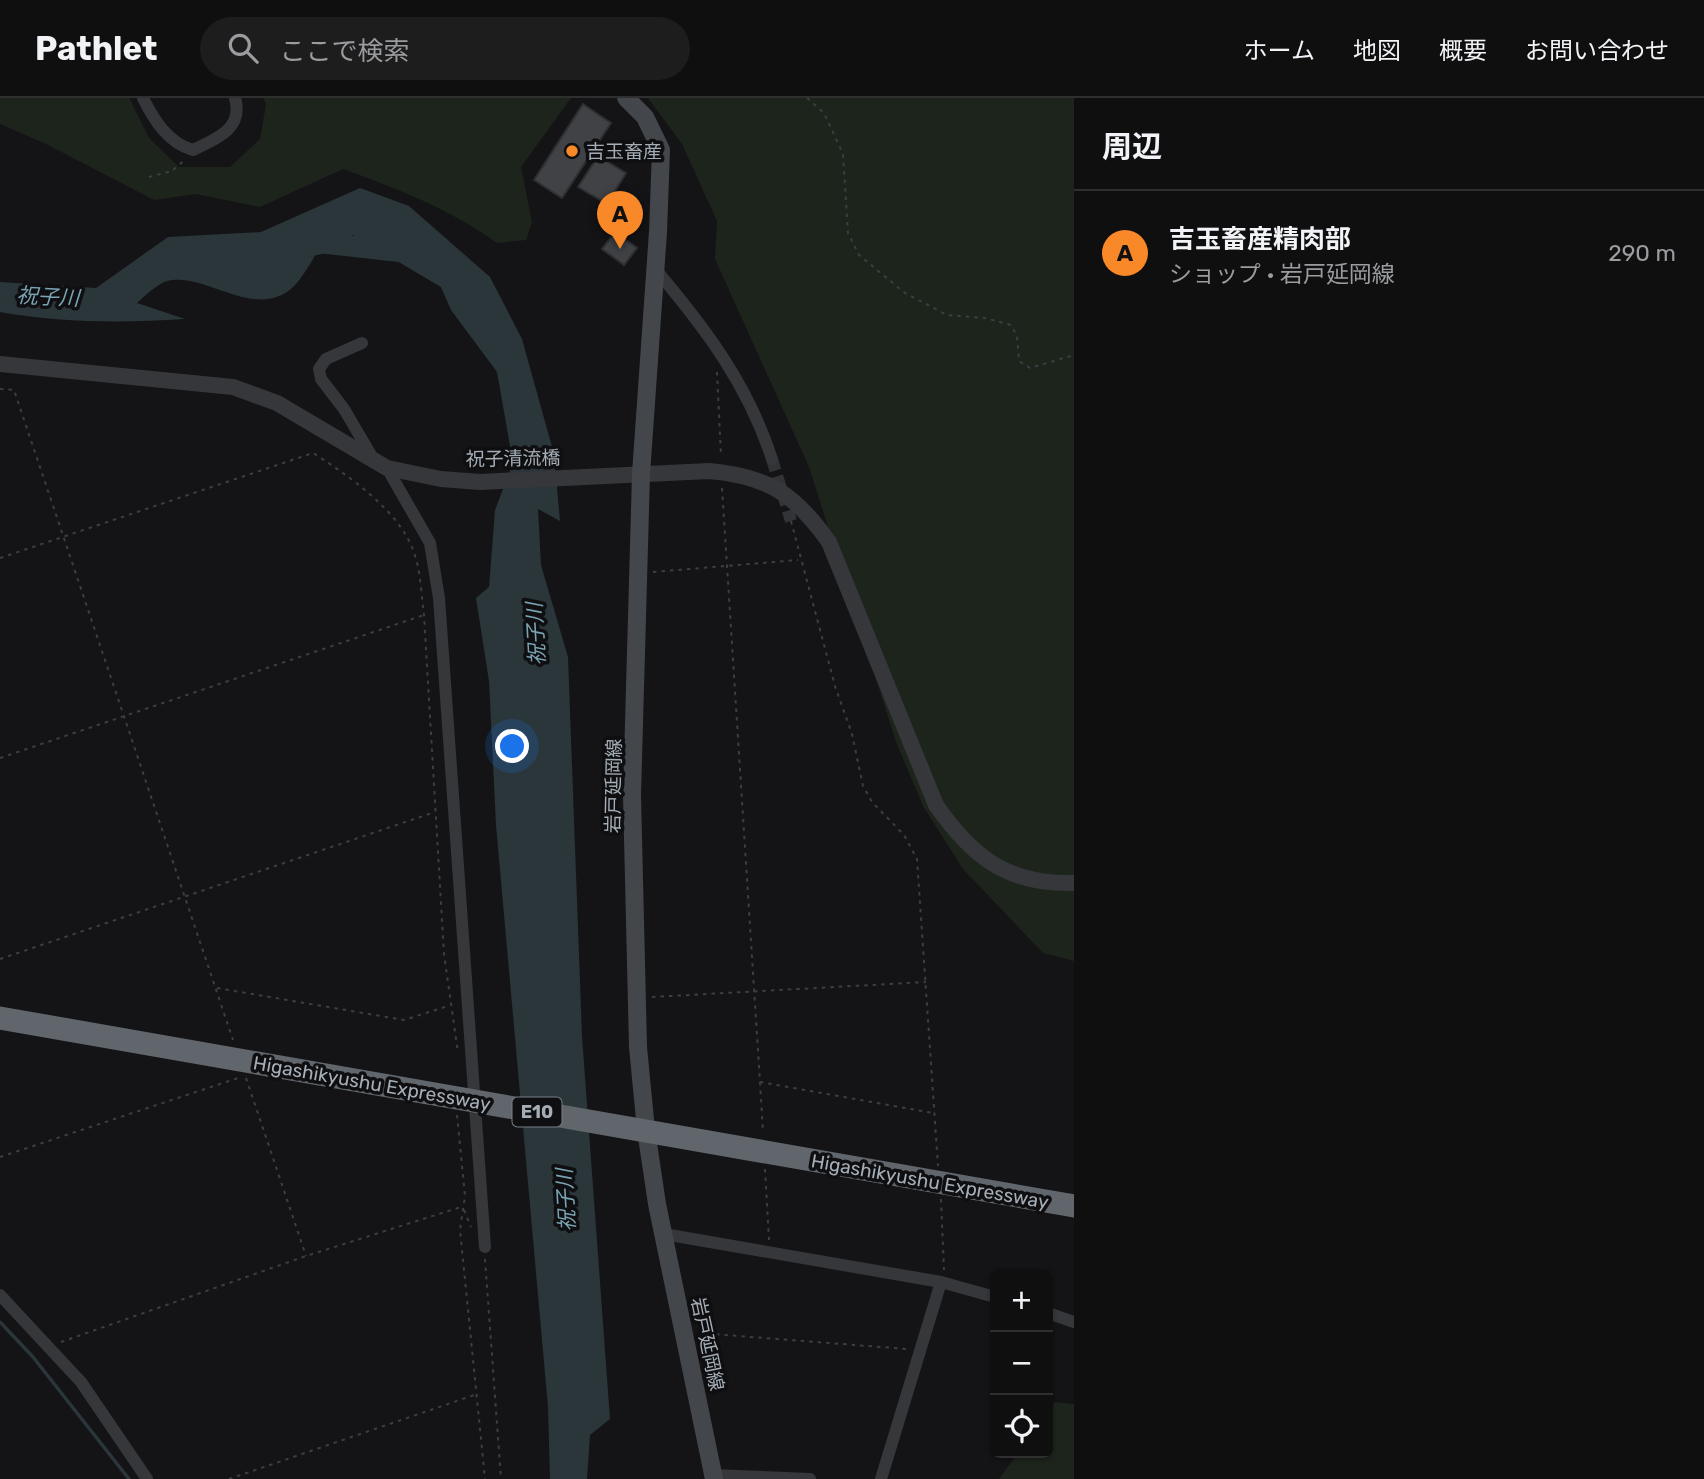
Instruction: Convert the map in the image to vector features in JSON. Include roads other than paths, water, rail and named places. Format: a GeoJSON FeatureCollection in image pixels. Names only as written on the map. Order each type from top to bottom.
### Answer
{"type":"FeatureCollection","features":[{"type":"Feature","properties":{"kind":"highway","name":"Higashikyushu Expressway"},"geometry":{"type":"LineString","coordinates":[[0,1018],[1074,1206]]}},
{"type":"Feature","properties":{"kind":"main road","name":"岩戸延岡線"},"geometry":{"type":"LineString","coordinates":[[626,98],[645,117],[661,150],[656,270],[640,474],[632,795],[636,998],[646,1130],[713,1477]]}},
{"type":"Feature","properties":{"kind":"street"},"geometry":{"type":"LineString","coordinates":[[143,98],[155,121],[167,134],[193,150],[222,136],[234,124],[238,107],[235,98]]}},
{"type":"Feature","properties":{"kind":"street"},"geometry":{"type":"LineString","coordinates":[[656,270],[720,353],[757,415],[772,459]]}},
{"type":"Feature","properties":{"kind":"street"},"geometry":{"type":"LineString","coordinates":[[362,343],[326,359],[319,369],[321,379],[344,409],[430,544],[439,598],[454,841],[485,1247]]}},
{"type":"Feature","properties":{"kind":"street","name":"祝子清流橋"},"geometry":{"type":"LineString","coordinates":[[0,364],[233,387],[278,403],[380,464],[410,474],[480,482],[709,471],[745,474],[772,485],[809,513],[829,542],[936,805],[960,839],[982,858],[1012,873],[1039,881],[1074,883]]}},
{"type":"Feature","properties":{"kind":"street"},"geometry":{"type":"LineString","coordinates":[[664,1234],[942,1282],[990,1296]]}},
{"type":"Feature","properties":{"kind":"street"},"geometry":{"type":"LineString","coordinates":[[881,1479],[942,1282]]}},
{"type":"Feature","properties":{"kind":"street"},"geometry":{"type":"LineString","coordinates":[[0,1295],[81,1382],[147,1479]]}},
{"type":"Feature","properties":{"kind":"street"},"geometry":{"type":"LineString","coordinates":[[1053,1315],[1074,1322]]}},
{"type":"Feature","properties":{"kind":"street"},"geometry":{"type":"LineString","coordinates":[[713,1477],[810,1479]]}},
{"type":"Feature","properties":{"kind":"water"},"geometry":{"type":"Polygon","coordinates":[[[360,188],[409,206],[490,277],[522,339],[554,454],[560,521],[538,509],[541,565],[568,657],[582,1036],[610,1419],[590,1435],[587,1479],[550,1479],[548,1407],[496,825],[489,681],[476,598],[489,587],[495,510],[513,463],[497,372],[451,310],[441,287],[353,235],[323,243],[292,288],[278,297],[246,298],[181,280],[163,283],[137,303],[185,319],[92,321],[0,312],[0,282],[96,288],[168,237],[261,232],[360,188]]]}},
{"type":"Feature","properties":{"kind":"waterway","name":"祝子川"},"geometry":{"type":"LineString","coordinates":[[295,249],[323,243],[404,252]]}},
{"type":"Feature","properties":{"kind":"waterway"},"geometry":{"type":"LineString","coordinates":[[0,1322],[33,1357],[129,1479]]}},
{"type":"Feature","properties":{"kind":"tunnel"},"geometry":{"type":"LineString","coordinates":[[772,459],[791,521]]}},
{"type":"Feature","properties":{"kind":"place","name":"吉玉畜産"},"geometry":{"type":"Point","coordinates":[572,151]}},
{"type":"Feature","properties":{"kind":"place","name":"吉玉畜産精肉部"},"geometry":{"type":"Point","coordinates":[620,249]}}]}
